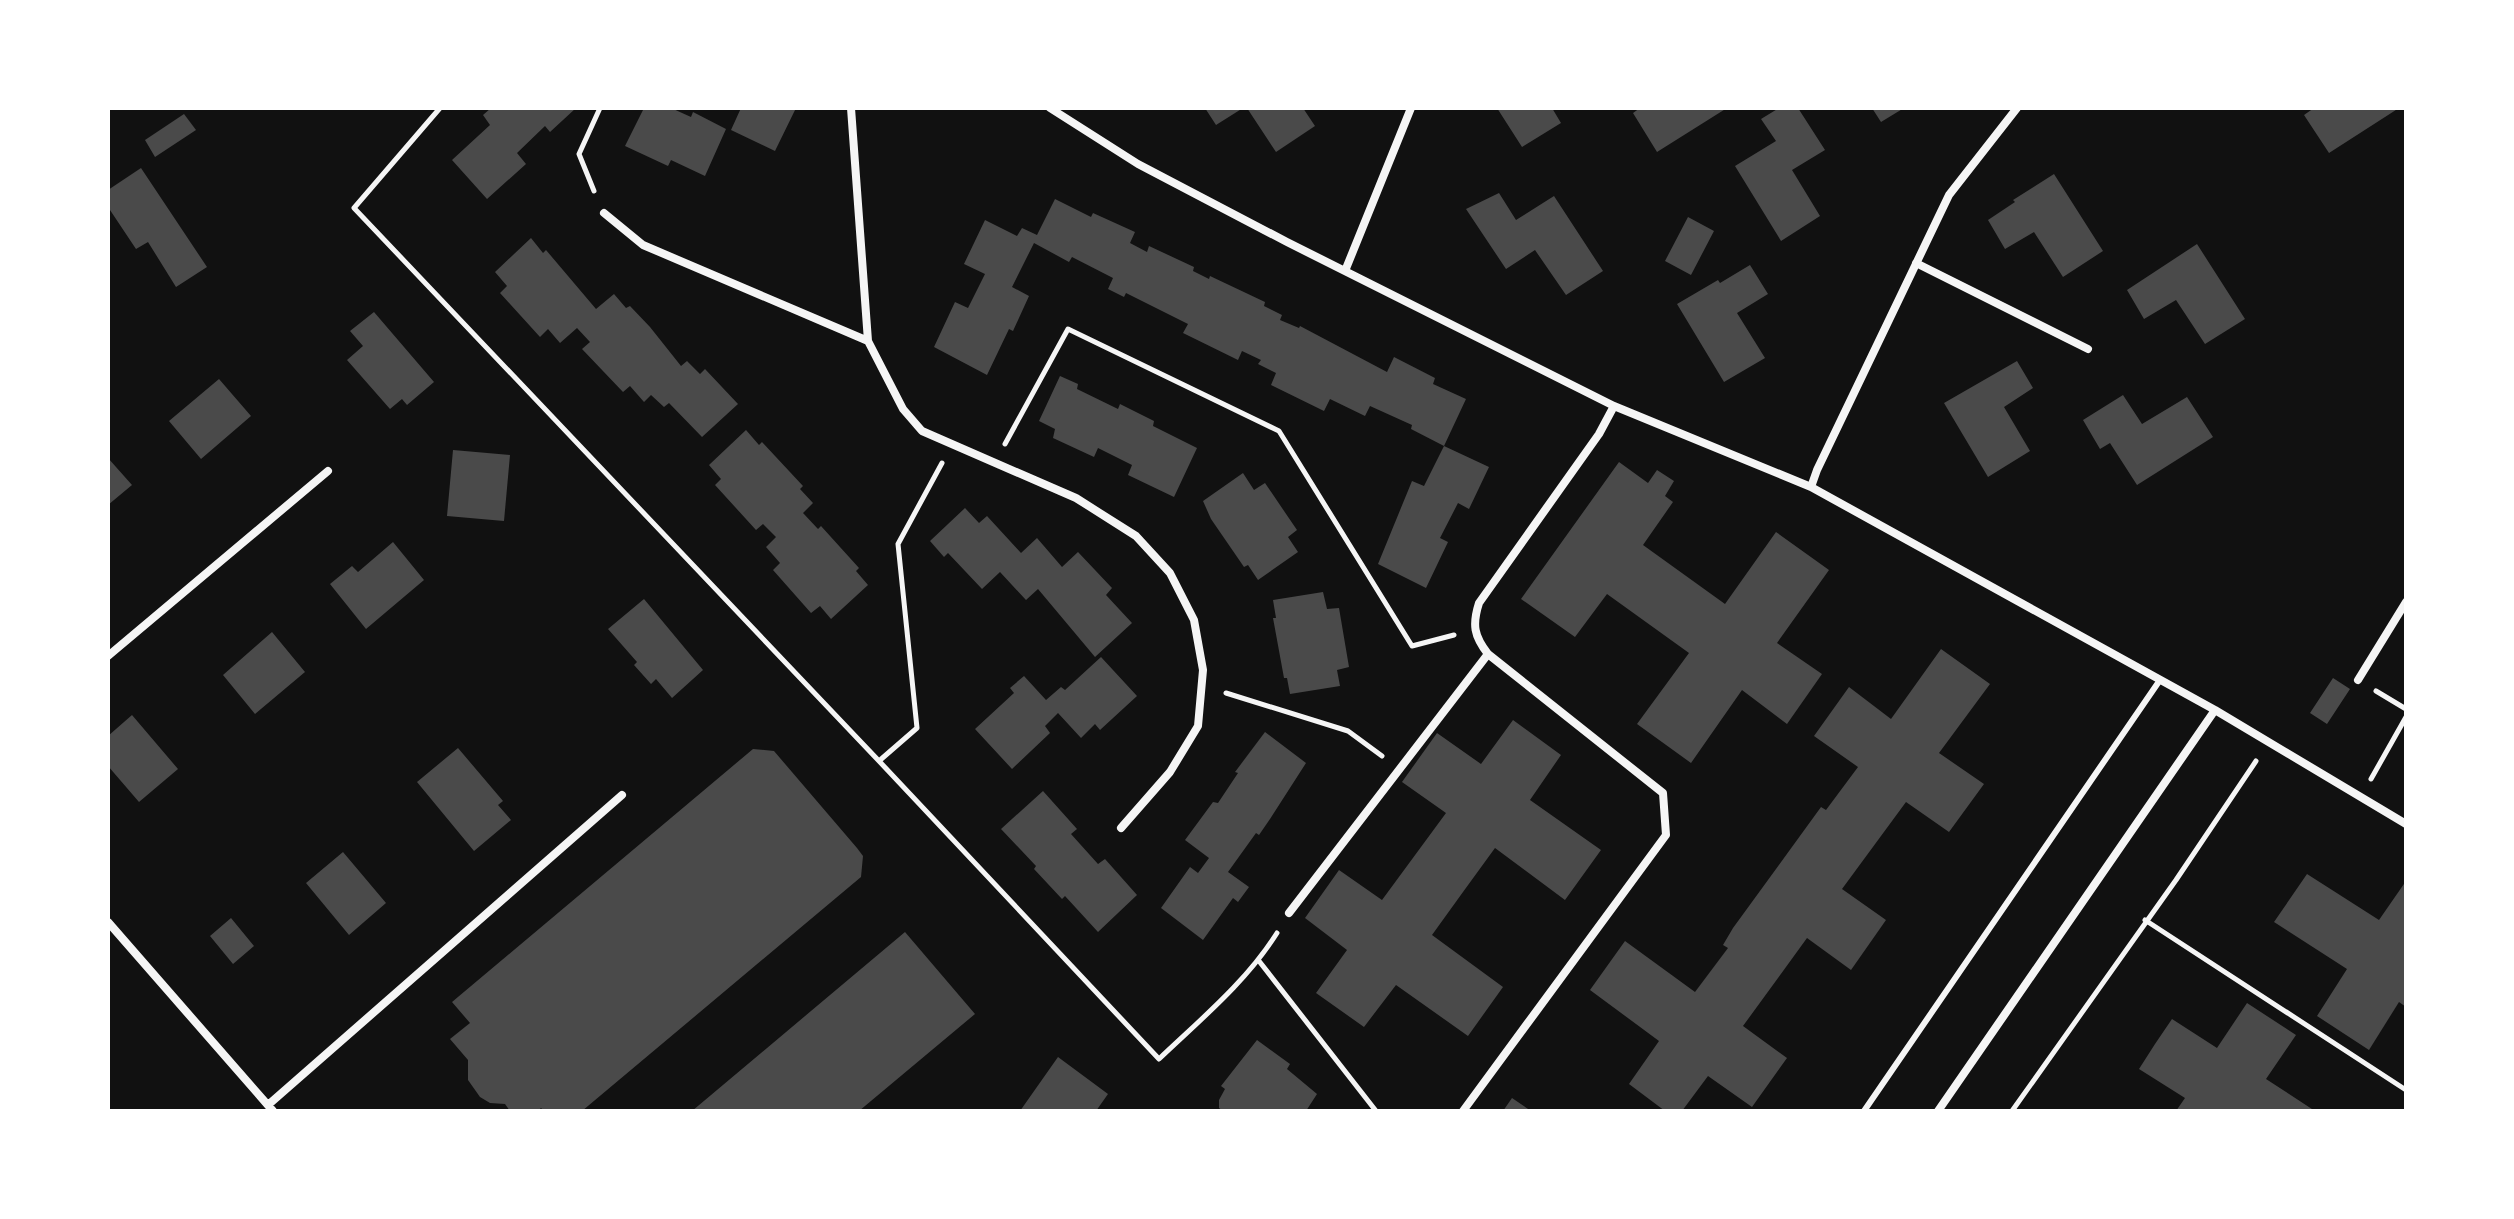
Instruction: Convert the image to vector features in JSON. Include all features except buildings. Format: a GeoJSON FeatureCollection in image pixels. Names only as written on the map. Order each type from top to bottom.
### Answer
{"type":"FeatureCollection","features":[{"type":"Feature","properties":{"kind":"street"},"geometry":{"type":"LineString","coordinates":[[851,108],[868,341],[903,409],[922,431],[1076,498],[1136,536],[1170,573],[1194,620],[1203,670],[1198,726],[1170,772],[1121,828]]}},
{"type":"Feature","properties":{"kind":"street"},"geometry":{"type":"LineString","coordinates":[[1050,108],[1138,164],[1614,406],[1811,487],[2215,710],[2406,824]]}},
{"type":"Feature","properties":{"kind":"street"},"geometry":{"type":"LineString","coordinates":[[1345,271],[1411,108]]}},
{"type":"Feature","properties":{"kind":"street"},"geometry":{"type":"LineString","coordinates":[[1811,487],[1949,195],[2017,108]]}},
{"type":"Feature","properties":{"kind":"street"},"geometry":{"type":"LineString","coordinates":[[604,213],[643,245],[868,341]]}},
{"type":"Feature","properties":{"kind":"street"},"geometry":{"type":"LineString","coordinates":[[1916,263],[2088,349]]}},
{"type":"Feature","properties":{"kind":"street"},"geometry":{"type":"LineString","coordinates":[[1463,1111],[1666,835],[1663,793],[1488,654],[1477,639],[1473,622],[1479,603],[1599,434],[1614,406]]}},
{"type":"Feature","properties":{"kind":"street"},"geometry":{"type":"LineString","coordinates":[[108,656],[328,471]]}},
{"type":"Feature","properties":{"kind":"street"},"geometry":{"type":"LineString","coordinates":[[2358,680],[2406,602]]}},
{"type":"Feature","properties":{"kind":"street"},"geometry":{"type":"LineString","coordinates":[[1289,913],[1488,654]]}},
{"type":"Feature","properties":{"kind":"street"},"geometry":{"type":"LineString","coordinates":[[1938,1111],[2215,710]]}},
{"type":"Feature","properties":{"kind":"street"},"geometry":{"type":"LineString","coordinates":[[108,922],[270,1108],[622,795]]}},
{"type":"Feature","properties":{"kind":"lane"},"geometry":{"type":"LineString","coordinates":[[1864,1111],[2160,680]]}},
{"type":"Feature","properties":{"kind":"path"},"geometry":{"type":"LineString","coordinates":[[440,108],[354,208],[1159,1059],[1259,961],[1289,913]]}},
{"type":"Feature","properties":{"kind":"path"},"geometry":{"type":"LineString","coordinates":[[600,108],[579,154],[604,213]]}},
{"type":"Feature","properties":{"kind":"path"},"geometry":{"type":"LineString","coordinates":[[994,463],[1068,329],[1279,431],[1412,646],[1475,629]]}},
{"type":"Feature","properties":{"kind":"path"},"geometry":{"type":"LineString","coordinates":[[879,761],[917,728],[898,544],[952,444]]}},
{"type":"Feature","properties":{"kind":"path"},"geometry":{"type":"LineString","coordinates":[[2358,680],[2406,709]]}},
{"type":"Feature","properties":{"kind":"path"},"geometry":{"type":"LineString","coordinates":[[1202,686],[1348,731],[1400,769]]}},
{"type":"Feature","properties":{"kind":"path"},"geometry":{"type":"LineString","coordinates":[[2361,797],[2406,717]]}},
{"type":"Feature","properties":{"kind":"path"},"geometry":{"type":"LineString","coordinates":[[2012,1111],[2176,880],[2269,741]]}},
{"type":"Feature","properties":{"kind":"path"},"geometry":{"type":"LineString","coordinates":[[2145,920],[2406,1090]]}},
{"type":"Feature","properties":{"kind":"path"},"geometry":{"type":"LineString","coordinates":[[1259,961],[1376,1111]]}}]}
